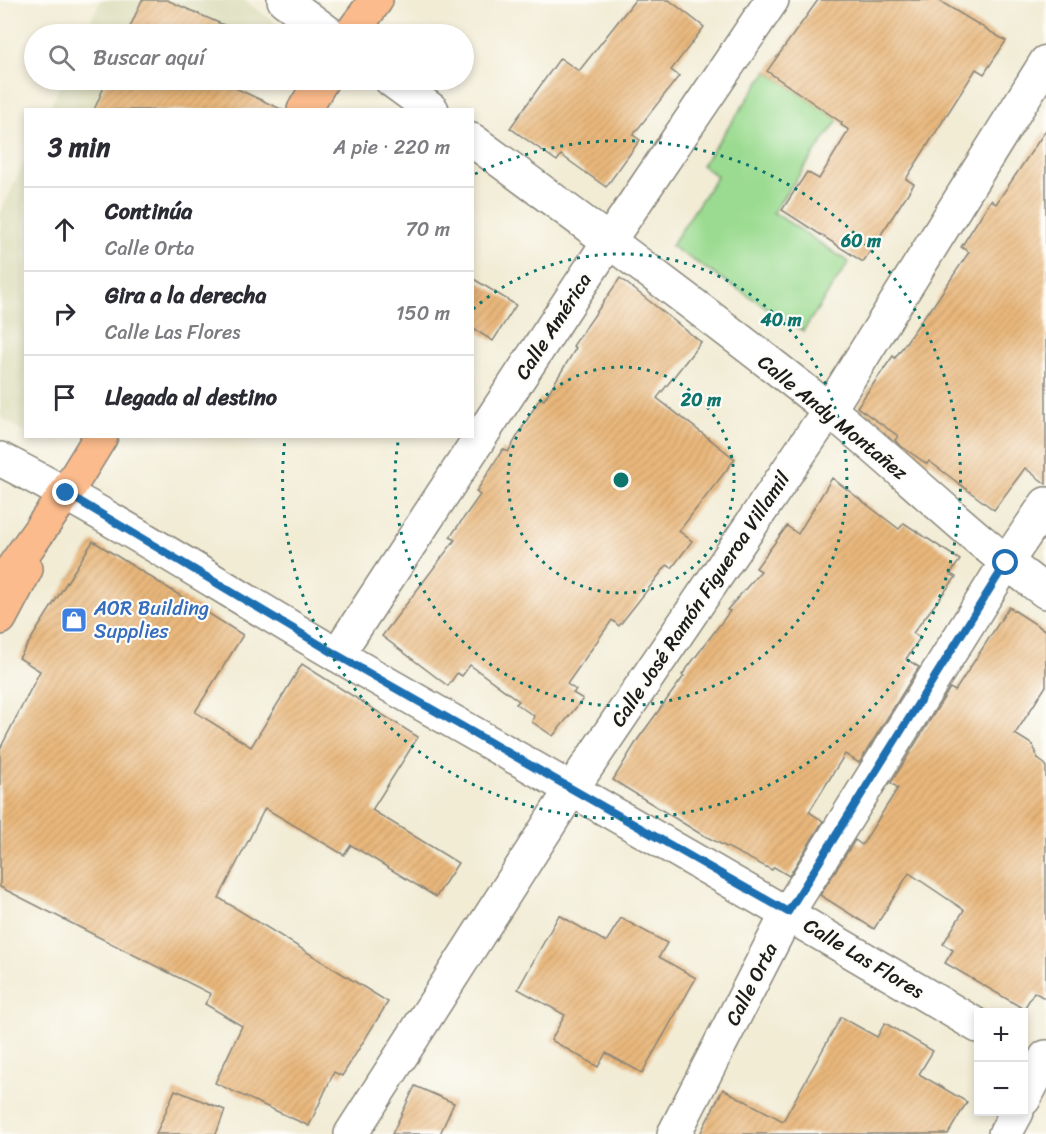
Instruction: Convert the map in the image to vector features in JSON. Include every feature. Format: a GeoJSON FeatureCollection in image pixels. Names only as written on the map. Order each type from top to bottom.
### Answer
{"type":"FeatureCollection","features":[{"type":"Feature","properties":{"kind":"main road"},"geometry":{"type":"LineString","coordinates":[[358,24],[376,0]]}},
{"type":"Feature","properties":{"kind":"main road"},"geometry":{"type":"LineString","coordinates":[[305,108],[316,90]]}},
{"type":"Feature","properties":{"kind":"main road"},"geometry":{"type":"LineString","coordinates":[[0,618],[66,493],[100,438]]}},
{"type":"Feature","properties":{"kind":"main road"},"geometry":{"type":"LineString","coordinates":[[0,586],[66,493]]}},
{"type":"Feature","properties":{"kind":"street"},"geometry":{"type":"LineString","coordinates":[[284,0],[316,24]]}},
{"type":"Feature","properties":{"kind":"street","name":"Calle América"},"geometry":{"type":"LineString","coordinates":[[337,655],[609,241],[772,0]]}},
{"type":"Feature","properties":{"kind":"street","name":"Calle José Ramón Figueroa Villamil"},"geometry":{"type":"LineString","coordinates":[[351,1134],[571,790],[829,410],[1046,62]]}},
{"type":"Feature","properties":{"kind":"street"},"geometry":{"type":"LineString","coordinates":[[405,90],[429,108]]}},
{"type":"Feature","properties":{"kind":"street","name":"Calle Andy Montañez"},"geometry":{"type":"LineString","coordinates":[[474,141],[609,241],[829,410],[1006,563],[1046,592]]}},
{"type":"Feature","properties":{"kind":"street","name":"Calle Las Flores"},"geometry":{"type":"LineString","coordinates":[[0,459],[66,493],[337,655],[788,912],[974,1024]]}},
{"type":"Feature","properties":{"kind":"street","name":"Calle Orta"},"geometry":{"type":"LineString","coordinates":[[674,1134],[788,912],[1006,563],[1046,504]]}},
{"type":"Feature","properties":{"kind":"street"},"geometry":{"type":"LineString","coordinates":[[1028,1084],[1037,1058]]}},
{"type":"Feature","properties":{"kind":"street"},"geometry":{"type":"LineString","coordinates":[[1005,1134],[1015,1116]]}},
{"type":"Feature","properties":{"kind":"shaded area"},"geometry":{"type":"Polygon","coordinates":[[[101,0],[244,0],[275,22],[275,24],[89,24],[101,0]]]}},
{"type":"Feature","properties":{"kind":"shaded area"},"geometry":{"type":"Polygon","coordinates":[[[58,90],[249,90],[238,108],[50,108],[58,90]]]}},
{"type":"Feature","properties":{"kind":"shaded area"},"geometry":{"type":"Polygon","coordinates":[[[24,162],[24,431],[0,417],[0,214],[24,162]]]}},
{"type":"Feature","properties":{"kind":"green space"},"geometry":{"type":"Polygon","coordinates":[[[767,71],[838,120],[773,212],[849,262],[803,331],[671,246],[717,176],[702,165],[767,71]]]}},
{"type":"Feature","properties":{"kind":"building"},"geometry":{"type":"Polygon","coordinates":[[[142,0],[167,0],[221,24],[131,24],[142,0]]]}},
{"type":"Feature","properties":{"kind":"building"},"geometry":{"type":"Polygon","coordinates":[[[635,0],[669,0],[704,27],[671,70],[679,76],[633,135],[640,140],[606,187],[561,155],[557,161],[510,128],[560,58],[579,71],[635,0]]]}},
{"type":"Feature","properties":{"kind":"building"},"geometry":{"type":"Polygon","coordinates":[[[818,0],[938,0],[1006,41],[984,74],[976,69],[906,179],[914,184],[863,262],[782,210],[807,172],[819,179],[849,130],[767,71],[818,0]]]}},
{"type":"Feature","properties":{"kind":"building"},"geometry":{"type":"Polygon","coordinates":[[[103,90],[239,90],[279,108],[95,108],[103,90]]]}},
{"type":"Feature","properties":{"kind":"building"},"geometry":{"type":"Polygon","coordinates":[[[1046,130],[1046,484],[1025,468],[994,510],[929,461],[927,464],[898,444],[895,440],[898,436],[857,407],[893,356],[895,358],[929,312],[969,252],[961,247],[991,200],[996,204],[1046,130]]]}},
{"type":"Feature","properties":{"kind":"building"},"geometry":{"type":"Polygon","coordinates":[[[620,278],[701,342],[657,398],[735,459],[679,531],[692,541],[672,568],[667,565],[619,626],[612,620],[567,684],[576,690],[573,693],[583,699],[553,736],[532,722],[534,716],[516,704],[519,701],[470,665],[462,676],[457,673],[448,686],[382,636],[455,540],[450,537],[480,495],[476,492],[503,449],[508,452],[540,398],[544,400],[576,348],[573,346],[620,278]]]}},
{"type":"Feature","properties":{"kind":"building"},"geometry":{"type":"Polygon","coordinates":[[[474,279],[516,305],[493,341],[474,329],[474,279]]]}},
{"type":"Feature","properties":{"kind":"building"},"geometry":{"type":"Polygon","coordinates":[[[832,478],[899,529],[904,523],[960,560],[950,574],[956,577],[913,633],[920,638],[906,659],[919,667],[859,763],[845,754],[809,812],[823,821],[789,876],[774,867],[772,870],[699,833],[613,780],[638,739],[684,676],[682,675],[730,611],[727,610],[761,571],[756,568],[787,526],[798,534],[832,478]]]}},
{"type":"Feature","properties":{"kind":"building"},"geometry":{"type":"Polygon","coordinates":[[[93,541],[243,635],[195,712],[251,747],[302,664],[418,737],[372,810],[458,863],[436,897],[351,845],[344,855],[265,808],[219,898],[388,1002],[342,1076],[334,1072],[309,1126],[215,1083],[242,1026],[205,1004],[211,994],[0,887],[0,749],[40,671],[19,658],[93,541]]]}},
{"type":"Feature","properties":{"kind":"building"},"geometry":{"type":"Polygon","coordinates":[[[1009,607],[1046,631],[1046,686],[1015,734],[1033,745],[1038,759],[1046,765],[1046,999],[1034,992],[1025,1008],[945,963],[953,950],[943,944],[964,910],[909,873],[874,929],[820,895],[855,840],[862,845],[898,788],[891,783],[950,688],[955,691],[1009,607]]]}},
{"type":"Feature","properties":{"kind":"building"},"geometry":{"type":"Polygon","coordinates":[[[559,915],[606,942],[621,918],[667,943],[659,957],[696,978],[642,1073],[606,1053],[598,1067],[551,1040],[565,1015],[518,989],[559,915]]]}},
{"type":"Feature","properties":{"kind":"building"},"geometry":{"type":"Polygon","coordinates":[[[841,1017],[877,1037],[885,1023],[933,1051],[919,1074],[967,1102],[948,1134],[700,1134],[723,1089],[783,1121],[841,1017]]]}},
{"type":"Feature","properties":{"kind":"building"},"geometry":{"type":"Polygon","coordinates":[[[415,1086],[454,1103],[440,1134],[392,1134],[415,1086]]]}},
{"type":"Feature","properties":{"kind":"building"},"geometry":{"type":"Polygon","coordinates":[[[175,1090],[225,1110],[216,1134],[156,1134],[175,1090]]]}},
{"type":"Feature","properties":{"kind":"place","name":"AOR Building Supplies"},"geometry":{"type":"Point","coordinates":[74,620]}},
{"type":"Feature","properties":{"kind":"route"},"geometry":{"type":"LineString","coordinates":[[66,493],[337,655],[788,912],[1006,563]]}}]}
